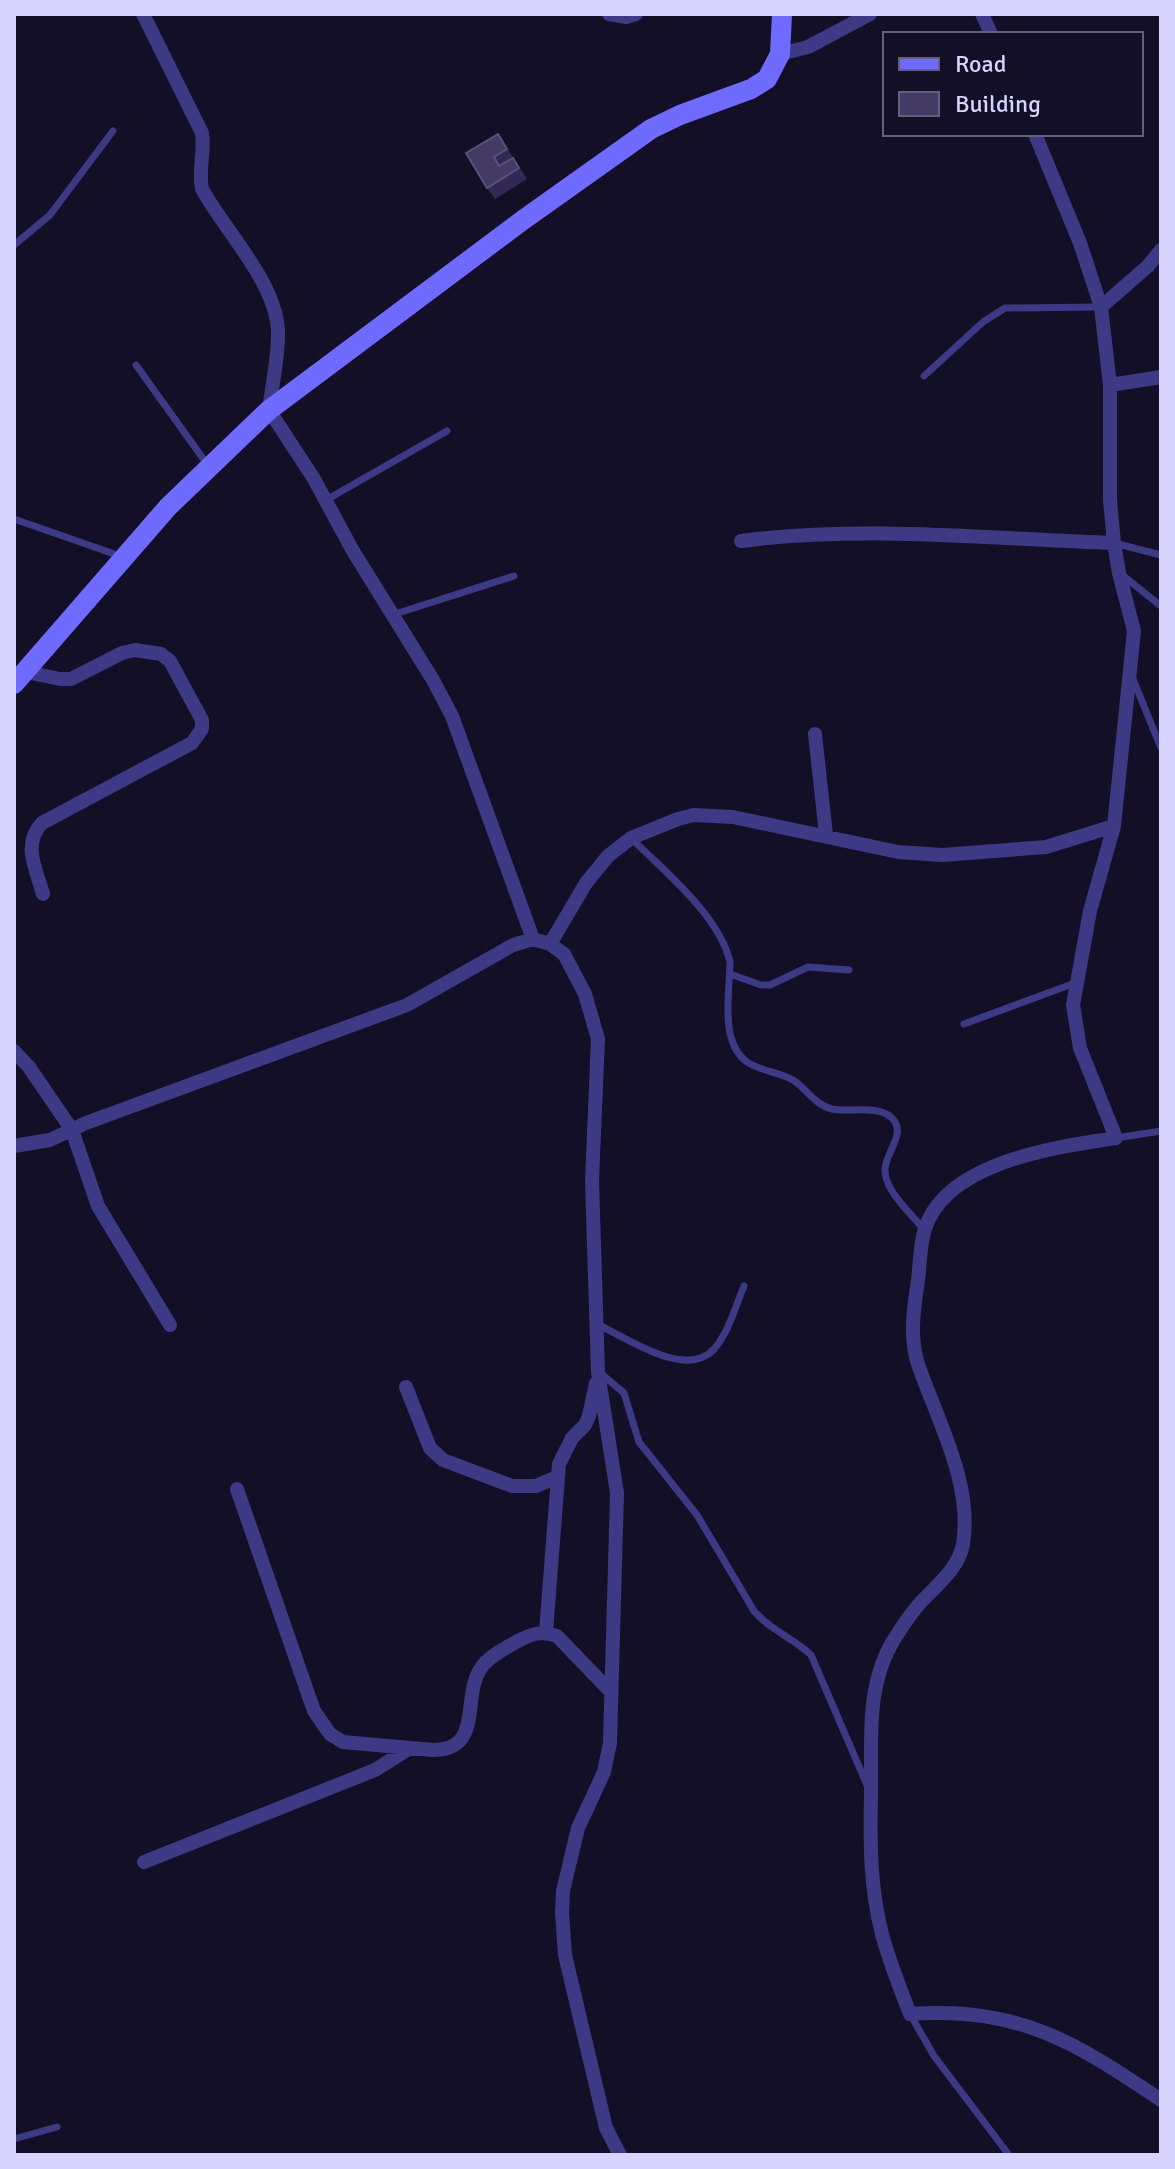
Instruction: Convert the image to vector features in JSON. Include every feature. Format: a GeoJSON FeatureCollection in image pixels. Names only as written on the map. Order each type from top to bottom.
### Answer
{"type":"FeatureCollection","features":[{"type":"Feature","properties":{"kind":"street"},"geometry":{"type":"LineString","coordinates":[[143,14],[202,133],[204,147],[199,175],[202,189],[258,275],[276,313],[277,345],[269,410],[326,500],[452,716],[533,939]]}},
{"type":"Feature","properties":{"kind":"street"},"geometry":{"type":"LineString","coordinates":[[609,14],[626,17],[636,14]]}},
{"type":"Feature","properties":{"kind":"street"},"geometry":{"type":"LineString","coordinates":[[20,678],[209,466],[269,410],[523,220],[651,129],[751,89],[767,79],[775,69],[780,54],[782,14]]}},
{"type":"Feature","properties":{"kind":"street"},"geometry":{"type":"LineString","coordinates":[[780,54],[808,47],[870,14]]}},
{"type":"Feature","properties":{"kind":"street"},"geometry":{"type":"LineString","coordinates":[[1036,136],[1080,243],[1101,307],[1110,385],[1110,500],[1114,543],[1134,631],[1114,826],[1090,911],[1073,1005],[1080,1048],[1116,1138],[1047,1150],[974,1175],[951,1190],[935,1209],[924,1230],[914,1309],[917,1360],[962,1486],[966,1520],[963,1548],[951,1571],[919,1604],[892,1642],[880,1670],[873,1700],[870,1848],[882,1934],[910,2014],[971,2014],[1041,2029],[1110,2065],[1161,2100]]}},
{"type":"Feature","properties":{"kind":"street"},"geometry":{"type":"LineString","coordinates":[[1101,307],[1148,266],[1161,250]]}},
{"type":"Feature","properties":{"kind":"street"},"geometry":{"type":"LineString","coordinates":[[1110,385],[1161,377]]}},
{"type":"Feature","properties":{"kind":"street"},"geometry":{"type":"LineString","coordinates":[[741,541],[792,535],[894,535],[1114,543]]}},
{"type":"Feature","properties":{"kind":"street"},"geometry":{"type":"LineString","coordinates":[[20,678],[71,679],[122,653],[135,650],[161,654],[170,661],[202,720],[202,729],[192,743],[42,823],[31,840],[31,850],[43,894]]}},
{"type":"Feature","properties":{"kind":"street"},"geometry":{"type":"LineString","coordinates":[[815,734],[826,835]]}},
{"type":"Feature","properties":{"kind":"street"},"geometry":{"type":"LineString","coordinates":[[550,944],[595,869],[631,838],[678,819],[714,814],[898,852],[942,855],[1046,847],[1114,826]]}},
{"type":"Feature","properties":{"kind":"street"},"geometry":{"type":"LineString","coordinates":[[14,1146],[37,1144],[86,1123],[407,1005],[513,945],[533,939],[550,944],[564,954],[585,994],[598,1039],[592,1181],[598,1372],[617,1493],[608,1755],[604,1772],[578,1828],[563,1891],[562,1913],[565,1955],[606,2128],[620,2155]]}},
{"type":"Feature","properties":{"kind":"street"},"geometry":{"type":"LineString","coordinates":[[14,1051],[29,1067],[72,1130],[98,1206],[170,1325]]}},
{"type":"Feature","properties":{"kind":"street"},"geometry":{"type":"LineString","coordinates":[[546,1632],[557,1477],[564,1452],[589,1416],[598,1372]]}},
{"type":"Feature","properties":{"kind":"street"},"geometry":{"type":"LineString","coordinates":[[406,1387],[430,1448],[443,1460],[512,1486],[536,1486],[557,1477]]}},
{"type":"Feature","properties":{"kind":"street"},"geometry":{"type":"LineString","coordinates":[[237,1489],[314,1711],[321,1725],[343,1742],[442,1750],[460,1742],[466,1733],[477,1675],[482,1665],[532,1634],[546,1632],[557,1636],[611,1692]]}},
{"type":"Feature","properties":{"kind":"street"},"geometry":{"type":"LineString","coordinates":[[144,1862],[375,1770],[410,1748]]}},
{"type":"Feature","properties":{"kind":"lane"},"geometry":{"type":"LineString","coordinates":[[14,245],[50,215],[113,131]]}},
{"type":"Feature","properties":{"kind":"lane"},"geometry":{"type":"LineString","coordinates":[[924,376],[983,322],[1005,308],[1101,307]]}},
{"type":"Feature","properties":{"kind":"lane"},"geometry":{"type":"LineString","coordinates":[[136,365],[209,466]]}},
{"type":"Feature","properties":{"kind":"lane"},"geometry":{"type":"LineString","coordinates":[[326,500],[447,431]]}},
{"type":"Feature","properties":{"kind":"lane"},"geometry":{"type":"LineString","coordinates":[[14,519],[125,558]]}},
{"type":"Feature","properties":{"kind":"lane"},"geometry":{"type":"LineString","coordinates":[[1114,543],[1161,555]]}},
{"type":"Feature","properties":{"kind":"lane"},"geometry":{"type":"LineString","coordinates":[[1119,573],[1161,606]]}},
{"type":"Feature","properties":{"kind":"lane"},"geometry":{"type":"LineString","coordinates":[[392,615],[514,576]]}},
{"type":"Feature","properties":{"kind":"lane"},"geometry":{"type":"LineString","coordinates":[[1131,675],[1161,748]]}},
{"type":"Feature","properties":{"kind":"lane"},"geometry":{"type":"LineString","coordinates":[[631,838],[678,884],[715,928],[728,952],[732,1040],[747,1062],[797,1083],[827,1108],[877,1112],[887,1114],[894,1120],[898,1127],[897,1135],[886,1164],[886,1178],[924,1230]]}},
{"type":"Feature","properties":{"kind":"lane"},"geometry":{"type":"LineString","coordinates":[[730,974],[770,985],[808,967],[849,970]]}},
{"type":"Feature","properties":{"kind":"lane"},"geometry":{"type":"LineString","coordinates":[[964,1024],[1075,983]]}},
{"type":"Feature","properties":{"kind":"lane"},"geometry":{"type":"LineString","coordinates":[[1116,1138],[1161,1131]]}},
{"type":"Feature","properties":{"kind":"lane"},"geometry":{"type":"LineString","coordinates":[[597,1324],[666,1358],[684,1362],[696,1360],[708,1355],[721,1339],[744,1286]]}},
{"type":"Feature","properties":{"kind":"lane"},"geometry":{"type":"LineString","coordinates":[[598,1372],[624,1393],[639,1442],[697,1515],[754,1611],[763,1622],[799,1643],[811,1655],[871,1794]]}},
{"type":"Feature","properties":{"kind":"lane"},"geometry":{"type":"LineString","coordinates":[[910,2014],[934,2056],[1009,2155]]}},
{"type":"Feature","properties":{"kind":"lane"},"geometry":{"type":"LineString","coordinates":[[14,2139],[57,2127]]}},
{"type":"Feature","properties":{"kind":"building"},"geometry":{"type":"Polygon","coordinates":[[[498,134],[507,149],[494,157],[499,166],[513,158],[519,168],[487,188],[466,153],[498,134]]]}}]}
